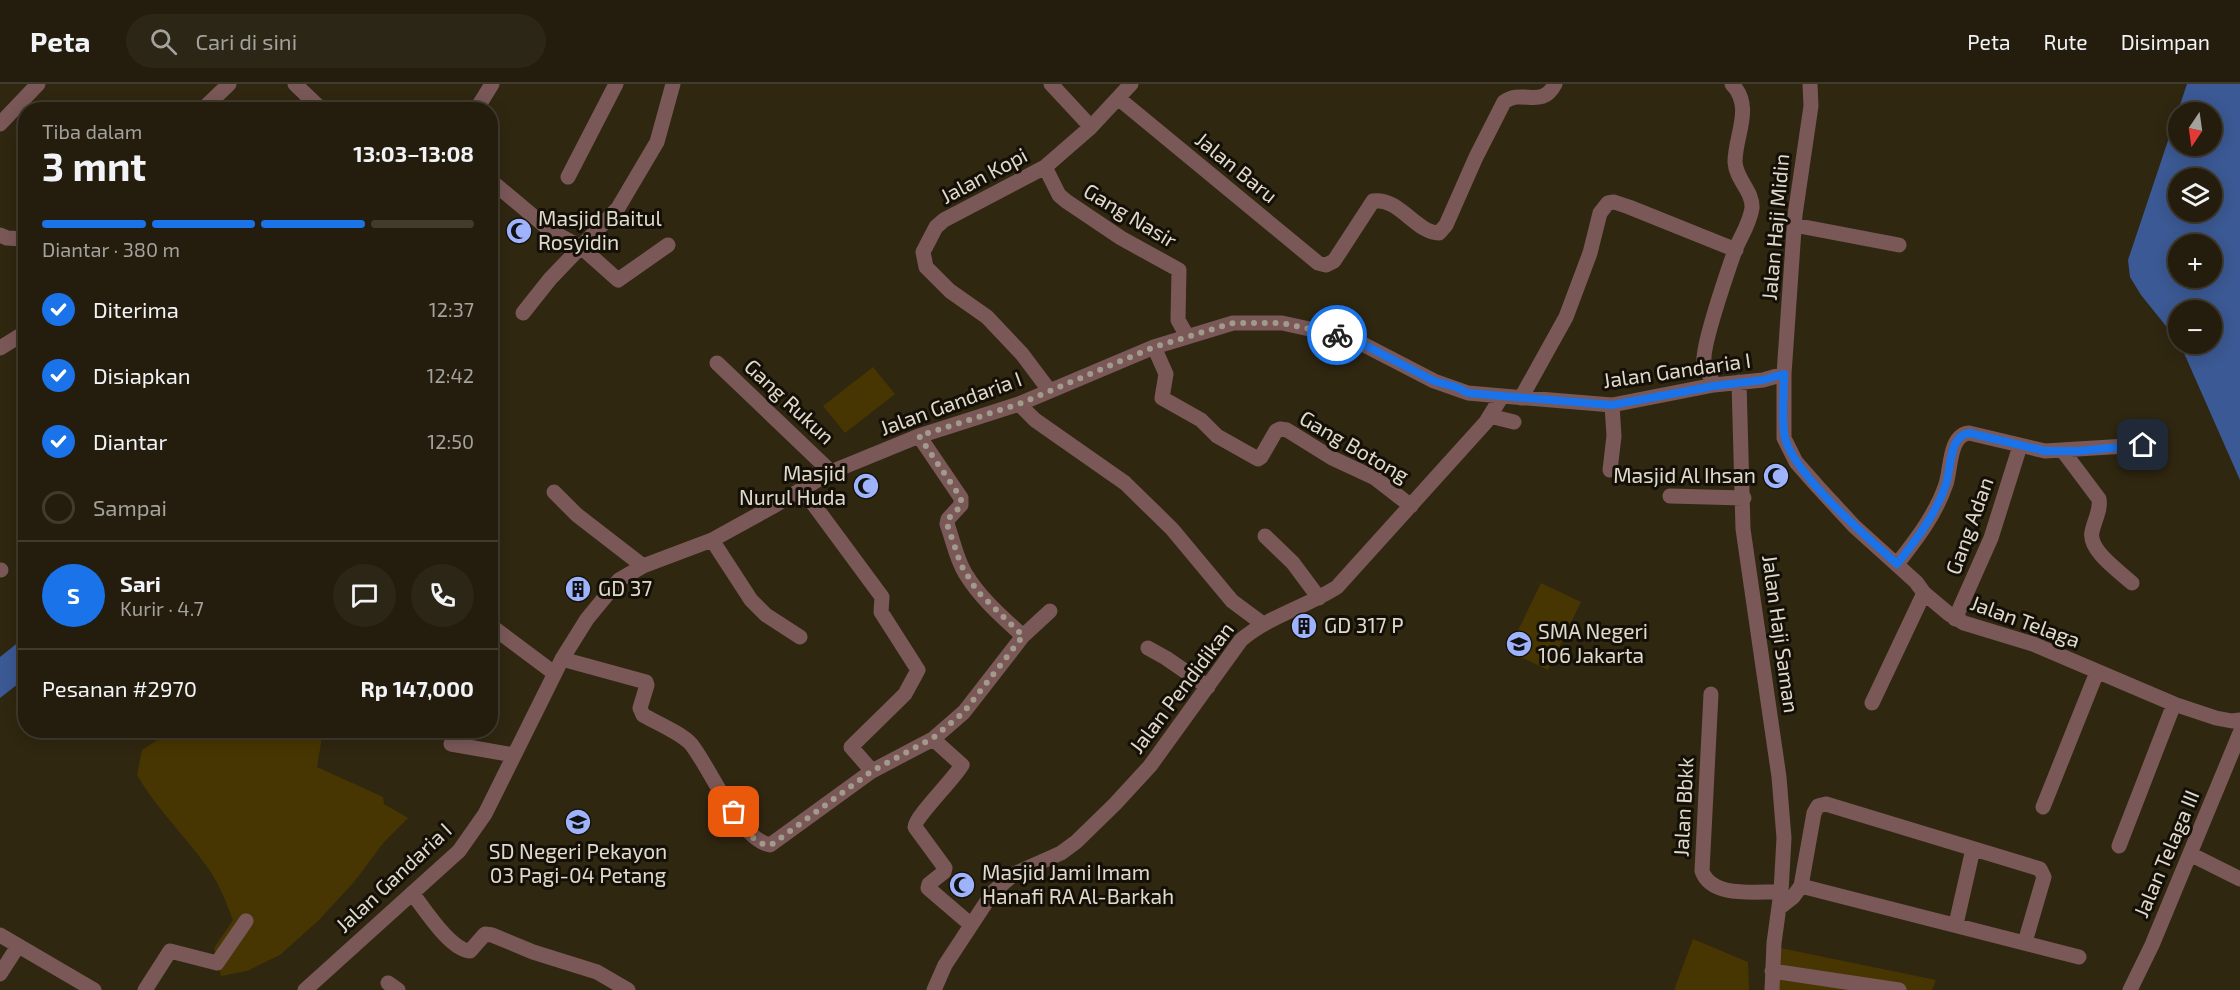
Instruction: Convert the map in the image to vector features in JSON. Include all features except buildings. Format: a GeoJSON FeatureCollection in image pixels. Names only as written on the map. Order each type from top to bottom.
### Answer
{"type":"FeatureCollection","features":[{"type":"Feature","properties":{"kind":"street"},"geometry":{"type":"LineString","coordinates":[[21,102],[38,84]]}},
{"type":"Feature","properties":{"kind":"street"},"geometry":{"type":"LineString","coordinates":[[219,102],[229,84]]}},
{"type":"Feature","properties":{"kind":"street"},"geometry":{"type":"LineString","coordinates":[[296,84],[314,102]]}},
{"type":"Feature","properties":{"kind":"street"},"geometry":{"type":"LineString","coordinates":[[481,102],[492,84]]}},
{"type":"Feature","properties":{"kind":"street"},"geometry":{"type":"LineString","coordinates":[[568,177],[616,84]]}},
{"type":"Feature","properties":{"kind":"street"},"geometry":{"type":"LineString","coordinates":[[523,313],[550,279],[618,208],[657,142],[673,84]]}},
{"type":"Feature","properties":{"kind":"street"},"geometry":{"type":"LineString","coordinates":[[1051,84],[1091,127]]}},
{"type":"Feature","properties":{"kind":"street","name":"Jalan Kopi"},"geometry":{"type":"LineString","coordinates":[[1049,390],[999,328],[976,307],[950,291],[926,267],[923,258],[925,247],[936,227],[944,220],[1045,167],[1091,127],[1131,84]]}},
{"type":"Feature","properties":{"kind":"street","name":"Jalan Baru"},"geometry":{"type":"LineString","coordinates":[[1118,98],[1318,263],[1329,265],[1373,201],[1388,202],[1428,230],[1439,233],[1446,225],[1476,157],[1504,102],[1509,98],[1543,97],[1549,94],[1555,84]]}},
{"type":"Feature","properties":{"kind":"street"},"geometry":{"type":"LineString","coordinates":[[1714,386],[1704,358],[1710,330],[1736,250],[1750,219],[1752,202],[1738,177],[1735,163],[1744,119],[1742,100],[1732,84]]}},
{"type":"Feature","properties":{"kind":"street","name":"Jalan Haji Midin"},"geometry":{"type":"LineString","coordinates":[[1784,374],[1794,225],[1811,106],[1810,84]]}},
{"type":"Feature","properties":{"kind":"street"},"geometry":{"type":"LineString","coordinates":[[0,124],[18,105]]}},
{"type":"Feature","properties":{"kind":"street","name":"Gang Nasir"},"geometry":{"type":"LineString","coordinates":[[1045,167],[1059,195],[1065,201],[1121,238],[1179,270],[1178,320],[1187,336]]}},
{"type":"Feature","properties":{"kind":"street"},"geometry":{"type":"LineString","coordinates":[[498,187],[551,231],[581,247],[618,280],[668,244]]}},
{"type":"Feature","properties":{"kind":"street"},"geometry":{"type":"LineString","coordinates":[[1521,398],[1566,317],[1590,253],[1603,206],[1614,202],[1736,250]]}},
{"type":"Feature","properties":{"kind":"street"},"geometry":{"type":"LineString","coordinates":[[1794,225],[1899,245]]}},
{"type":"Feature","properties":{"kind":"street"},"geometry":{"type":"LineString","coordinates":[[0,235],[18,239]]}},
{"type":"Feature","properties":{"kind":"street","name":"Jalan Gandaria I"},"geometry":{"type":"LineString","coordinates":[[305,990],[459,851],[486,814],[562,659],[587,619],[619,580],[643,566],[712,540],[831,472],[919,436],[1019,404],[1154,347],[1233,323],[1257,322],[1292,325],[1351,338],[1434,381],[1468,393],[1521,398],[1612,405],[1714,386],[1763,380],[1784,374]]}},
{"type":"Feature","properties":{"kind":"street"},"geometry":{"type":"LineString","coordinates":[[0,348],[18,337]]}},
{"type":"Feature","properties":{"kind":"street","name":"Gang Botong"},"geometry":{"type":"LineString","coordinates":[[1154,347],[1166,374],[1162,399],[1196,417],[1212,433],[1254,457],[1261,457],[1278,430],[1287,430],[1332,458],[1375,478],[1411,506]]}},
{"type":"Feature","properties":{"kind":"street","name":"Gang Rukun"},"geometry":{"type":"LineString","coordinates":[[717,363],[831,472]]}},
{"type":"Feature","properties":{"kind":"street","name":"Jalan Telaga"},"geometry":{"type":"LineString","coordinates":[[1784,374],[1784,438],[1796,462],[1854,526],[1916,582],[1924,593],[1955,619],[2032,644],[2174,704],[2216,718],[2240,720]]}},
{"type":"Feature","properties":{"kind":"street","name":"Jalan Haji Saman"},"geometry":{"type":"LineString","coordinates":[[1739,382],[1744,498],[1743,529],[1783,813],[1781,892],[1774,943],[1772,990]]}},
{"type":"Feature","properties":{"kind":"street","name":"Jalan Pendidikan"},"geometry":{"type":"LineString","coordinates":[[934,990],[945,965],[993,892],[1014,874],[1061,853],[1076,842],[1115,804],[1150,766],[1241,640],[1255,628],[1337,587],[1490,416],[1502,396]]}},
{"type":"Feature","properties":{"kind":"street"},"geometry":{"type":"LineString","coordinates":[[1019,404],[1035,420],[1125,483],[1172,529],[1232,601],[1263,624]]}},
{"type":"Feature","properties":{"kind":"street"},"geometry":{"type":"LineString","coordinates":[[1610,470],[1614,436],[1612,405]]}},
{"type":"Feature","properties":{"kind":"street"},"geometry":{"type":"LineString","coordinates":[[1490,416],[1514,422]]}},
{"type":"Feature","properties":{"kind":"street"},"geometry":{"type":"LineString","coordinates":[[1897,564],[1926,525],[1941,498],[1959,436],[1969,433],[2045,451],[2143,445]]}},
{"type":"Feature","properties":{"kind":"street"},"geometry":{"type":"LineString","coordinates":[[919,436],[961,498],[961,506],[948,519],[947,524],[964,572],[990,605],[1023,636]]}},
{"type":"Feature","properties":{"kind":"street","name":"Gang Adan"},"geometry":{"type":"LineString","coordinates":[[1955,619],[1991,538],[2020,446]]}},
{"type":"Feature","properties":{"kind":"street"},"geometry":{"type":"LineString","coordinates":[[2063,451],[2099,499],[2100,506],[2091,533],[2093,544],[2132,583]]}},
{"type":"Feature","properties":{"kind":"street"},"geometry":{"type":"LineString","coordinates":[[803,489],[882,597],[880,612],[918,669],[917,675],[900,699],[851,747],[872,771]]}},
{"type":"Feature","properties":{"kind":"street"},"geometry":{"type":"LineString","coordinates":[[554,492],[577,515],[643,566]]}},
{"type":"Feature","properties":{"kind":"street"},"geometry":{"type":"LineString","coordinates":[[1670,496],[1744,498]]}},
{"type":"Feature","properties":{"kind":"street"},"geometry":{"type":"LineString","coordinates":[[1264,536],[1293,563],[1319,598]]}},
{"type":"Feature","properties":{"kind":"street"},"geometry":{"type":"LineString","coordinates":[[712,540],[751,600],[766,615],[800,637]]}},
{"type":"Feature","properties":{"kind":"street"},"geometry":{"type":"LineString","coordinates":[[1872,703],[1924,593]]}},
{"type":"Feature","properties":{"kind":"street"},"geometry":{"type":"LineString","coordinates":[[562,659],[646,682],[640,708],[643,715],[690,743],[705,763],[743,826],[754,838],[766,845],[771,845],[872,771],[933,738],[964,712],[1023,636],[1050,611]]}},
{"type":"Feature","properties":{"kind":"street"},"geometry":{"type":"LineString","coordinates":[[498,631],[554,673]]}},
{"type":"Feature","properties":{"kind":"street"},"geometry":{"type":"LineString","coordinates":[[1148,648],[1208,687]]}},
{"type":"Feature","properties":{"kind":"street"},"geometry":{"type":"LineString","coordinates":[[2043,807],[2097,672]]}},
{"type":"Feature","properties":{"kind":"street","name":"Jalan Bbkk"},"geometry":{"type":"LineString","coordinates":[[1711,694],[1702,871],[1710,884],[1729,891],[1781,892]]}},
{"type":"Feature","properties":{"kind":"street"},"geometry":{"type":"LineString","coordinates":[[2119,846],[2174,704]]}},
{"type":"Feature","properties":{"kind":"street","name":"Jalan Telaga III"},"geometry":{"type":"LineString","coordinates":[[2130,990],[2240,733]]}},
{"type":"Feature","properties":{"kind":"street"},"geometry":{"type":"LineString","coordinates":[[933,738],[962,764],[962,767],[915,821],[915,827],[945,868],[944,872],[929,884],[928,888],[970,924]]}},
{"type":"Feature","properties":{"kind":"street"},"geometry":{"type":"LineString","coordinates":[[451,744],[514,755]]}},
{"type":"Feature","properties":{"kind":"street"},"geometry":{"type":"LineString","coordinates":[[1779,908],[1793,897],[1801,886],[1814,813],[1818,806],[1826,804],[2038,867],[2042,870],[2044,877],[2025,942]]}},
{"type":"Feature","properties":{"kind":"street"},"geometry":{"type":"LineString","coordinates":[[1956,924],[1973,849]]}},
{"type":"Feature","properties":{"kind":"street"},"geometry":{"type":"LineString","coordinates":[[2190,854],[2240,879]]}},
{"type":"Feature","properties":{"kind":"street"},"geometry":{"type":"LineString","coordinates":[[1801,886],[2079,957]]}},
{"type":"Feature","properties":{"kind":"street"},"geometry":{"type":"LineString","coordinates":[[412,893],[443,933],[464,951],[470,951],[485,934],[489,934],[533,952],[597,972],[628,990]]}},
{"type":"Feature","properties":{"kind":"street"},"geometry":{"type":"LineString","coordinates":[[145,990],[170,951],[217,963],[246,921]]}},
{"type":"Feature","properties":{"kind":"street"},"geometry":{"type":"LineString","coordinates":[[0,935],[94,990]]}},
{"type":"Feature","properties":{"kind":"street"},"geometry":{"type":"LineString","coordinates":[[0,974],[18,946]]}},
{"type":"Feature","properties":{"kind":"street"},"geometry":{"type":"LineString","coordinates":[[1773,971],[1899,990]]}},
{"type":"Feature","properties":{"kind":"shaded area"},"geometry":{"type":"Polygon","coordinates":[[[873,367],[895,394],[845,433],[823,406],[873,367]]]}},
{"type":"Feature","properties":{"kind":"shaded area"},"geometry":{"type":"Polygon","coordinates":[[[1541,583],[1581,602],[1548,670],[1508,651],[1541,583]]]}},
{"type":"Feature","properties":{"kind":"shaded area"},"geometry":{"type":"Polygon","coordinates":[[[160,738],[322,738],[317,767],[383,797],[384,804],[408,818],[384,842],[354,882],[319,920],[280,955],[247,971],[221,976],[214,948],[233,920],[216,880],[137,775],[142,750],[160,738]]]}},
{"type":"Feature","properties":{"kind":"shaded area"},"geometry":{"type":"Polygon","coordinates":[[[1693,939],[1748,962],[1749,990],[1674,990],[1693,939]]]}},
{"type":"Feature","properties":{"kind":"shaded area"},"geometry":{"type":"Polygon","coordinates":[[[1780,948],[1936,980],[1932,990],[1778,990],[1780,948]]]}},
{"type":"Feature","properties":{"kind":"water"},"geometry":{"type":"Polygon","coordinates":[[[2187,84],[2240,84],[2240,480],[2184,354],[2222,354],[2222,300],[2168,300],[2168,329],[2141,295],[2130,277],[2128,260],[2168,141],[2168,156],[2222,156],[2222,102],[2181,102],[2187,84]]]}},
{"type":"Feature","properties":{"kind":"water"},"geometry":{"type":"Polygon","coordinates":[[[18,643],[18,684],[0,698],[0,657],[18,643]]]}},
{"type":"Feature","properties":{"kind":"way so far"},"geometry":{"type":"LineString","coordinates":[[734,812],[754,838],[766,845],[771,845],[872,771],[933,738],[964,712],[1023,636],[977,591],[964,572],[947,524],[948,519],[961,506],[961,498],[919,436],[1019,404],[1154,347],[1233,323],[1282,323],[1337,335]]}},
{"type":"Feature","properties":{"kind":"place","name":"Masjid Baitul Rosyidin"},"geometry":{"type":"Point","coordinates":[519,231]}},
{"type":"Feature","properties":{"kind":"place","name":"Masjid Al Ihsan"},"geometry":{"type":"Point","coordinates":[1776,476]}},
{"type":"Feature","properties":{"kind":"place","name":"Masjid Nurul Huda"},"geometry":{"type":"Point","coordinates":[866,486]}},
{"type":"Feature","properties":{"kind":"place","name":"GD 37"},"geometry":{"type":"Point","coordinates":[578,589]}},
{"type":"Feature","properties":{"kind":"place","name":"GD 317 P"},"geometry":{"type":"Point","coordinates":[1304,626]}},
{"type":"Feature","properties":{"kind":"place","name":"SMA Negeri 106 Jakarta"},"geometry":{"type":"Point","coordinates":[1519,644]}},
{"type":"Feature","properties":{"kind":"place","name":"SD Negeri Pekayon 03 Pagi-04 Petang"},"geometry":{"type":"Point","coordinates":[578,822]}},
{"type":"Feature","properties":{"kind":"place","name":"Masjid Jami Imam Hanafi RA Al-Barkah"},"geometry":{"type":"Point","coordinates":[962,885]}},
{"type":"Feature","properties":{"kind":"route"},"geometry":{"type":"LineString","coordinates":[[1337,335],[1351,338],[1434,381],[1468,393],[1502,396],[1612,405],[1650,396],[1763,380],[1784,374],[1784,438],[1796,462],[1854,526],[1897,564],[1926,525],[1941,498],[1956,441],[1963,433],[2045,451],[2078,451],[2143,445]]}}]}
